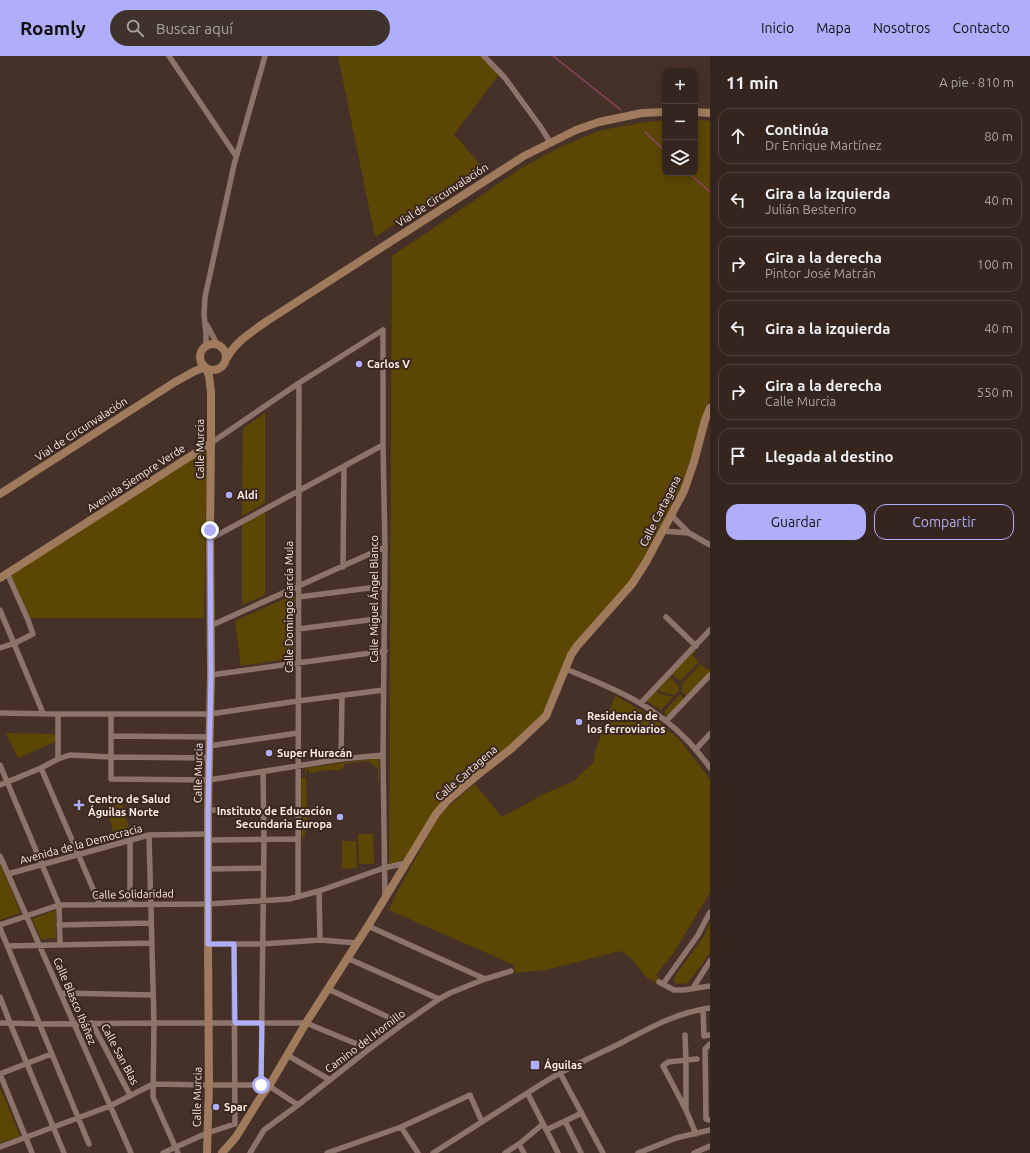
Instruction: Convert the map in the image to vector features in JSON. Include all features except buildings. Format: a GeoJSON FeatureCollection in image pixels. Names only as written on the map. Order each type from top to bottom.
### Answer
{"type":"FeatureCollection","features":[{"type":"Feature","properties":{"kind":"main road","name":"Vial de Circunvalación"},"geometry":{"type":"LineString","coordinates":[[217,344],[229,343],[247,335],[524,156],[550,142],[576,130],[599,122],[642,113],[662,112]]}},
{"type":"Feature","properties":{"kind":"main road"},"geometry":{"type":"LineString","coordinates":[[698,112],[710,113]]}},
{"type":"Feature","properties":{"kind":"main road","name":"Vial de Circunvalación"},"geometry":{"type":"LineString","coordinates":[[227,358],[232,349],[247,335]]}},
{"type":"Feature","properties":{"kind":"main road"},"geometry":{"type":"LineString","coordinates":[[211,343],[217,344],[224,349],[227,358],[225,364],[220,369],[213,370],[205,368],[200,357],[203,348],[211,343]]}},
{"type":"Feature","properties":{"kind":"main road","name":"Vial de Circunvalación"},"geometry":{"type":"LineString","coordinates":[[175,382],[194,365],[200,357]]}},
{"type":"Feature","properties":{"kind":"main road","name":"Vial de Circunvalación"},"geometry":{"type":"LineString","coordinates":[[0,494],[175,382],[195,371],[205,368]]}},
{"type":"Feature","properties":{"kind":"main road","name":"Calle Murcia"},"geometry":{"type":"LineString","coordinates":[[205,368],[209,376],[211,392],[211,675],[208,810],[207,1022],[209,1085],[207,1153]]}},
{"type":"Feature","properties":{"kind":"main road","name":"Calle Murcia"},"geometry":{"type":"LineString","coordinates":[[211,392],[213,382],[220,369]]}},
{"type":"Feature","properties":{"kind":"main road","name":"Calle Cartagena"},"geometry":{"type":"LineString","coordinates":[[222,1153],[236,1137],[237,1127],[262,1095],[265,1085],[287,1055],[436,814],[445,803],[512,748],[546,716],[571,655],[577,646],[632,584],[663,531],[690,477],[705,420],[710,408]]}},
{"type":"Feature","properties":{"kind":"main road","name":"Avenida Siempre Verde"},"geometry":{"type":"LineString","coordinates":[[4,576],[211,443]]}},
{"type":"Feature","properties":{"kind":"street"},"geometry":{"type":"LineString","coordinates":[[169,56],[236,156]]}},
{"type":"Feature","properties":{"kind":"street"},"geometry":{"type":"LineString","coordinates":[[206,346],[204,297],[236,156],[265,56]]}},
{"type":"Feature","properties":{"kind":"street"},"geometry":{"type":"LineString","coordinates":[[484,56],[505,78],[550,142]]}},
{"type":"Feature","properties":{"kind":"street"},"geometry":{"type":"LineString","coordinates":[[204,315],[217,344]]}},
{"type":"Feature","properties":{"kind":"street","name":"Avenida Siempre Verde"},"geometry":{"type":"LineString","coordinates":[[211,443],[299,383],[383,330]]}},
{"type":"Feature","properties":{"kind":"street","name":"Calle Miguel Ángel Blanco"},"geometry":{"type":"LineString","coordinates":[[383,330],[385,548],[383,755],[385,898]]}},
{"type":"Feature","properties":{"kind":"street","name":"Calle Domingo García Mula"},"geometry":{"type":"LineString","coordinates":[[298,897],[299,383]]}},
{"type":"Feature","properties":{"kind":"street"},"geometry":{"type":"LineString","coordinates":[[210,540],[383,445]]}},
{"type":"Feature","properties":{"kind":"street"},"geometry":{"type":"LineString","coordinates":[[343,567],[344,467]]}},
{"type":"Feature","properties":{"kind":"street"},"geometry":{"type":"LineString","coordinates":[[671,515],[689,533],[710,545]]}},
{"type":"Feature","properties":{"kind":"street"},"geometry":{"type":"LineString","coordinates":[[663,531],[689,533]]}},
{"type":"Feature","properties":{"kind":"street"},"geometry":{"type":"LineString","coordinates":[[210,626],[385,548]]}},
{"type":"Feature","properties":{"kind":"street"},"geometry":{"type":"LineString","coordinates":[[0,648],[33,634],[28,620],[4,576]]}},
{"type":"Feature","properties":{"kind":"street"},"geometry":{"type":"LineString","coordinates":[[299,597],[385,586]]}},
{"type":"Feature","properties":{"kind":"street"},"geometry":{"type":"LineString","coordinates":[[0,610],[43,713]]}},
{"type":"Feature","properties":{"kind":"street"},"geometry":{"type":"LineString","coordinates":[[298,629],[384,618]]}},
{"type":"Feature","properties":{"kind":"street"},"geometry":{"type":"LineString","coordinates":[[666,618],[695,646]]}},
{"type":"Feature","properties":{"kind":"street"},"geometry":{"type":"LineString","coordinates":[[641,703],[710,630]]}},
{"type":"Feature","properties":{"kind":"street"},"geometry":{"type":"LineString","coordinates":[[211,675],[385,651]]}},
{"type":"Feature","properties":{"kind":"street"},"geometry":{"type":"LineString","coordinates":[[566,669],[610,687],[641,703],[667,720],[696,749],[710,768]]}},
{"type":"Feature","properties":{"kind":"street"},"geometry":{"type":"LineString","coordinates":[[667,720],[710,675]]}},
{"type":"Feature","properties":{"kind":"street"},"geometry":{"type":"LineString","coordinates":[[0,713],[210,714],[384,690]]}},
{"type":"Feature","properties":{"kind":"street"},"geometry":{"type":"LineString","coordinates":[[341,759],[342,695]]}},
{"type":"Feature","properties":{"kind":"street"},"geometry":{"type":"LineString","coordinates":[[58,714],[58,759]]}},
{"type":"Feature","properties":{"kind":"street"},"geometry":{"type":"LineString","coordinates":[[111,714],[111,779],[209,780],[341,759],[383,755]]}},
{"type":"Feature","properties":{"kind":"street"},"geometry":{"type":"LineString","coordinates":[[111,736],[209,742],[298,733]]}},
{"type":"Feature","properties":{"kind":"street"},"geometry":{"type":"LineString","coordinates":[[696,749],[710,734]]}},
{"type":"Feature","properties":{"kind":"street"},"geometry":{"type":"LineString","coordinates":[[0,785],[70,755],[209,758]]}},
{"type":"Feature","properties":{"kind":"street"},"geometry":{"type":"LineString","coordinates":[[0,765],[59,905],[60,944]]}},
{"type":"Feature","properties":{"kind":"street"},"geometry":{"type":"LineString","coordinates":[[41,768],[100,905]]}},
{"type":"Feature","properties":{"kind":"street"},"geometry":{"type":"LineString","coordinates":[[263,772],[264,850],[262,1023],[265,1085]]}},
{"type":"Feature","properties":{"kind":"street"},"geometry":{"type":"LineString","coordinates":[[208,810],[263,811]]}},
{"type":"Feature","properties":{"kind":"street"},"geometry":{"type":"LineString","coordinates":[[149,835],[154,1023],[153,1097],[177,1150]]}},
{"type":"Feature","properties":{"kind":"street","name":"Avenida de la Democracia"},"geometry":{"type":"LineString","coordinates":[[8,874],[149,835],[264,840],[297,839]]}},
{"type":"Feature","properties":{"kind":"street"},"geometry":{"type":"LineString","coordinates":[[130,840],[130,904]]}},
{"type":"Feature","properties":{"kind":"street","name":"Calle Blasco Ibáñez"},"geometry":{"type":"LineString","coordinates":[[0,856],[131,1153]]}},
{"type":"Feature","properties":{"kind":"street","name":"Calle Solidaridad"},"geometry":{"type":"LineString","coordinates":[[0,927],[26,916],[59,905],[208,904],[289,899],[318,891],[384,868],[407,863]]}},
{"type":"Feature","properties":{"kind":"street"},"geometry":{"type":"LineString","coordinates":[[208,869],[263,868]]}},
{"type":"Feature","properties":{"kind":"street"},"geometry":{"type":"LineString","coordinates":[[318,891],[320,940]]}},
{"type":"Feature","properties":{"kind":"street"},"geometry":{"type":"LineString","coordinates":[[710,912],[698,935],[661,983],[674,990],[710,986]]}},
{"type":"Feature","properties":{"kind":"street"},"geometry":{"type":"LineString","coordinates":[[60,925],[151,924]]}},
{"type":"Feature","properties":{"kind":"street"},"geometry":{"type":"LineString","coordinates":[[368,926],[485,979]]}},
{"type":"Feature","properties":{"kind":"street"},"geometry":{"type":"LineString","coordinates":[[0,927],[88,1144]]}},
{"type":"Feature","properties":{"kind":"street"},"geometry":{"type":"LineString","coordinates":[[208,944],[262,944],[320,940],[356,943]]}},
{"type":"Feature","properties":{"kind":"street"},"geometry":{"type":"LineString","coordinates":[[8,946],[152,943]]}},
{"type":"Feature","properties":{"kind":"street"},"geometry":{"type":"LineString","coordinates":[[163,1153],[177,1150],[207,1133],[237,1127],[234,1085],[234,944]]}},
{"type":"Feature","properties":{"kind":"street"},"geometry":{"type":"LineString","coordinates":[[347,958],[439,999]]}},
{"type":"Feature","properties":{"kind":"street"},"geometry":{"type":"LineString","coordinates":[[693,988],[710,960]]}},
{"type":"Feature","properties":{"kind":"street","name":"Camino del Hornillo"},"geometry":{"type":"LineString","coordinates":[[250,1153],[264,1130],[403,1024],[439,999],[485,979],[511,971]]}},
{"type":"Feature","properties":{"kind":"street"},"geometry":{"type":"LineString","coordinates":[[328,989],[403,1024]]}},
{"type":"Feature","properties":{"kind":"street"},"geometry":{"type":"LineString","coordinates":[[61,993],[153,995]]}},
{"type":"Feature","properties":{"kind":"street"},"geometry":{"type":"LineString","coordinates":[[0,997],[64,1153]]}},
{"type":"Feature","properties":{"kind":"street"},"geometry":{"type":"LineString","coordinates":[[433,1153],[560,1073],[664,1022],[692,1011],[710,1008]]}},
{"type":"Feature","properties":{"kind":"street"},"geometry":{"type":"LineString","coordinates":[[703,1009],[704,1036],[710,1035]]}},
{"type":"Feature","properties":{"kind":"street"},"geometry":{"type":"LineString","coordinates":[[0,1023],[306,1023],[369,1049]]}},
{"type":"Feature","properties":{"kind":"street","name":"Calle San Blas"},"geometry":{"type":"LineString","coordinates":[[92,1023],[130,1095]]}},
{"type":"Feature","properties":{"kind":"street"},"geometry":{"type":"LineString","coordinates":[[685,1035],[686,1110]]}},
{"type":"Feature","properties":{"kind":"street"},"geometry":{"type":"LineString","coordinates":[[710,1044],[705,1049],[706,1119],[710,1120]]}},
{"type":"Feature","properties":{"kind":"street"},"geometry":{"type":"LineString","coordinates":[[32,1153],[0,1074],[51,1054]]}},
{"type":"Feature","properties":{"kind":"street"},"geometry":{"type":"LineString","coordinates":[[287,1055],[330,1080]]}},
{"type":"Feature","properties":{"kind":"street"},"geometry":{"type":"LineString","coordinates":[[696,1134],[686,1110],[663,1066],[668,1062],[697,1059]]}},
{"type":"Feature","properties":{"kind":"street"},"geometry":{"type":"LineString","coordinates":[[560,1073],[603,1153]]}},
{"type":"Feature","properties":{"kind":"street"},"geometry":{"type":"LineString","coordinates":[[2,1153],[0,1148],[110,1106],[153,1084],[265,1085],[298,1105]]}},
{"type":"Feature","properties":{"kind":"street"},"geometry":{"type":"LineString","coordinates":[[528,1094],[558,1153]]}},
{"type":"Feature","properties":{"kind":"street"},"geometry":{"type":"LineString","coordinates":[[327,1153],[401,1126],[470,1095],[482,1122]]}},
{"type":"Feature","properties":{"kind":"street"},"geometry":{"type":"LineString","coordinates":[[546,1130],[582,1113]]}},
{"type":"Feature","properties":{"kind":"street"},"geometry":{"type":"LineString","coordinates":[[565,1121],[581,1153]]}},
{"type":"Feature","properties":{"kind":"street"},"geometry":{"type":"LineString","coordinates":[[504,1153],[519,1144],[543,1124]]}},
{"type":"Feature","properties":{"kind":"street"},"geometry":{"type":"LineString","coordinates":[[401,1126],[418,1153]]}},
{"type":"Feature","properties":{"kind":"street"},"geometry":{"type":"LineString","coordinates":[[638,1153],[676,1138],[710,1130]]}},
{"type":"Feature","properties":{"kind":"street"},"geometry":{"type":"LineString","coordinates":[[519,1144],[523,1153]]}},
{"type":"Feature","properties":{"kind":"street"},"geometry":{"type":"LineString","coordinates":[[648,1153],[657,1145]]}},
{"type":"Feature","properties":{"kind":"street"},"geometry":{"type":"LineString","coordinates":[[694,1153],[710,1146]]}},
{"type":"Feature","properties":{"kind":"shaded area"},"geometry":{"type":"Polygon","coordinates":[[[338,56],[481,56],[499,74],[454,134],[483,168],[375,237],[338,56]]]}},
{"type":"Feature","properties":{"kind":"shaded area"},"geometry":{"type":"Polygon","coordinates":[[[698,119],[710,121],[710,399],[703,416],[682,488],[632,580],[581,636],[548,705],[540,718],[529,731],[461,785],[401,862],[389,864],[392,256],[518,170],[558,148],[598,131],[662,120],[662,176],[698,176],[698,119]]]}},
{"type":"Feature","properties":{"kind":"shaded area"},"geometry":{"type":"Polygon","coordinates":[[[265,413],[265,503],[242,516],[243,428],[265,413]]]}},
{"type":"Feature","properties":{"kind":"shaded area"},"geometry":{"type":"Polygon","coordinates":[[[207,449],[204,618],[29,618],[10,574],[207,449]]]}},
{"type":"Feature","properties":{"kind":"shaded area"},"geometry":{"type":"Polygon","coordinates":[[[265,512],[265,595],[242,605],[242,524],[265,512]]]}},
{"type":"Feature","properties":{"kind":"shaded area"},"geometry":{"type":"Polygon","coordinates":[[[295,594],[295,658],[241,666],[235,621],[295,594]]]}},
{"type":"Feature","properties":{"kind":"shaded area"},"geometry":{"type":"Polygon","coordinates":[[[693,649],[696,651],[692,655],[699,662],[681,680],[678,680],[670,673],[693,649]]]}},
{"type":"Feature","properties":{"kind":"shaded area"},"geometry":{"type":"Polygon","coordinates":[[[701,664],[707,670],[710,668],[710,673],[688,697],[682,692],[682,684],[701,664]]]}},
{"type":"Feature","properties":{"kind":"shaded area"},"geometry":{"type":"Polygon","coordinates":[[[668,676],[679,686],[679,691],[675,695],[660,692],[656,688],[668,676]]]}},
{"type":"Feature","properties":{"kind":"shaded area"},"geometry":{"type":"Polygon","coordinates":[[[654,689],[660,694],[673,697],[661,710],[645,700],[654,689]]]}},
{"type":"Feature","properties":{"kind":"shaded area"},"geometry":{"type":"Polygon","coordinates":[[[680,694],[685,700],[669,717],[664,712],[680,694]]]}},
{"type":"Feature","properties":{"kind":"shaded area"},"geometry":{"type":"Polygon","coordinates":[[[615,695],[653,718],[679,739],[710,781],[710,890],[708,896],[674,952],[656,975],[670,989],[647,978],[630,957],[620,951],[545,970],[515,973],[514,965],[389,910],[436,821],[444,810],[475,784],[502,817],[544,794],[574,781],[593,763],[595,752],[615,695]]]}},
{"type":"Feature","properties":{"kind":"shaded area"},"geometry":{"type":"Polygon","coordinates":[[[6,733],[55,734],[55,742],[18,758],[6,733]]]}},
{"type":"Feature","properties":{"kind":"shaded area"},"geometry":{"type":"Polygon","coordinates":[[[379,758],[379,782],[378,769],[368,761],[344,764],[344,767],[341,770],[325,770],[309,773],[308,769],[306,770],[305,774],[305,768],[379,758]]]}},
{"type":"Feature","properties":{"kind":"shaded area"},"geometry":{"type":"Polygon","coordinates":[[[303,777],[306,778],[307,818],[309,822],[304,828],[305,837],[303,837],[302,846],[301,779],[303,777]]]}},
{"type":"Feature","properties":{"kind":"shaded area"},"geometry":{"type":"Polygon","coordinates":[[[122,802],[131,835],[116,840],[106,807],[122,802]]]}},
{"type":"Feature","properties":{"kind":"shaded area"},"geometry":{"type":"Polygon","coordinates":[[[358,834],[373,834],[374,864],[359,864],[358,834]]]}},
{"type":"Feature","properties":{"kind":"shaded area"},"geometry":{"type":"Polygon","coordinates":[[[342,841],[356,841],[357,868],[342,869],[342,841]]]}},
{"type":"Feature","properties":{"kind":"shaded area"},"geometry":{"type":"Polygon","coordinates":[[[0,864],[20,913],[0,920],[0,864]]]}},
{"type":"Feature","properties":{"kind":"shaded area"},"geometry":{"type":"Polygon","coordinates":[[[56,910],[56,938],[41,939],[32,919],[56,910]]]}},
{"type":"Feature","properties":{"kind":"shaded area"},"geometry":{"type":"Polygon","coordinates":[[[710,922],[710,952],[687,983],[676,984],[674,980],[675,976],[704,936],[710,922]]]}},
{"type":"Feature","properties":{"kind":"shaded area"},"geometry":{"type":"Polygon","coordinates":[[[0,1087],[20,1136],[0,1143],[0,1087]]]}},
{"type":"Feature","properties":{"kind":"waterway"},"geometry":{"type":"LineString","coordinates":[[553,56],[621,110]]}},
{"type":"Feature","properties":{"kind":"waterway"},"geometry":{"type":"LineString","coordinates":[[645,132],[662,148]]}},
{"type":"Feature","properties":{"kind":"waterway"},"geometry":{"type":"LineString","coordinates":[[692,176],[710,192]]}},
{"type":"Feature","properties":{"kind":"place","name":"Carlos V"},"geometry":{"type":"Point","coordinates":[359,364]}},
{"type":"Feature","properties":{"kind":"place","name":"Aldi"},"geometry":{"type":"Point","coordinates":[229,495]}},
{"type":"Feature","properties":{"kind":"place","name":"Residencia de los ferroviarios"},"geometry":{"type":"Point","coordinates":[579,722]}},
{"type":"Feature","properties":{"kind":"place","name":"Super Huracán"},"geometry":{"type":"Point","coordinates":[269,753]}},
{"type":"Feature","properties":{"kind":"place","name":"Centro de Salud Águilas Norte"},"geometry":{"type":"Point","coordinates":[79,805]}},
{"type":"Feature","properties":{"kind":"place","name":"Instituto de Educación Secundaria Europa"},"geometry":{"type":"Point","coordinates":[340,817]}},
{"type":"Feature","properties":{"kind":"place","name":"Águilas"},"geometry":{"type":"Point","coordinates":[535,1065]}},
{"type":"Feature","properties":{"kind":"place","name":"Spar"},"geometry":{"type":"Point","coordinates":[216,1107]}},
{"type":"Feature","properties":{"kind":"route"},"geometry":{"type":"LineString","coordinates":[[210,530],[211,675],[208,810],[208,944],[234,944],[235,1023],[262,1023],[261,1085]]}}]}
